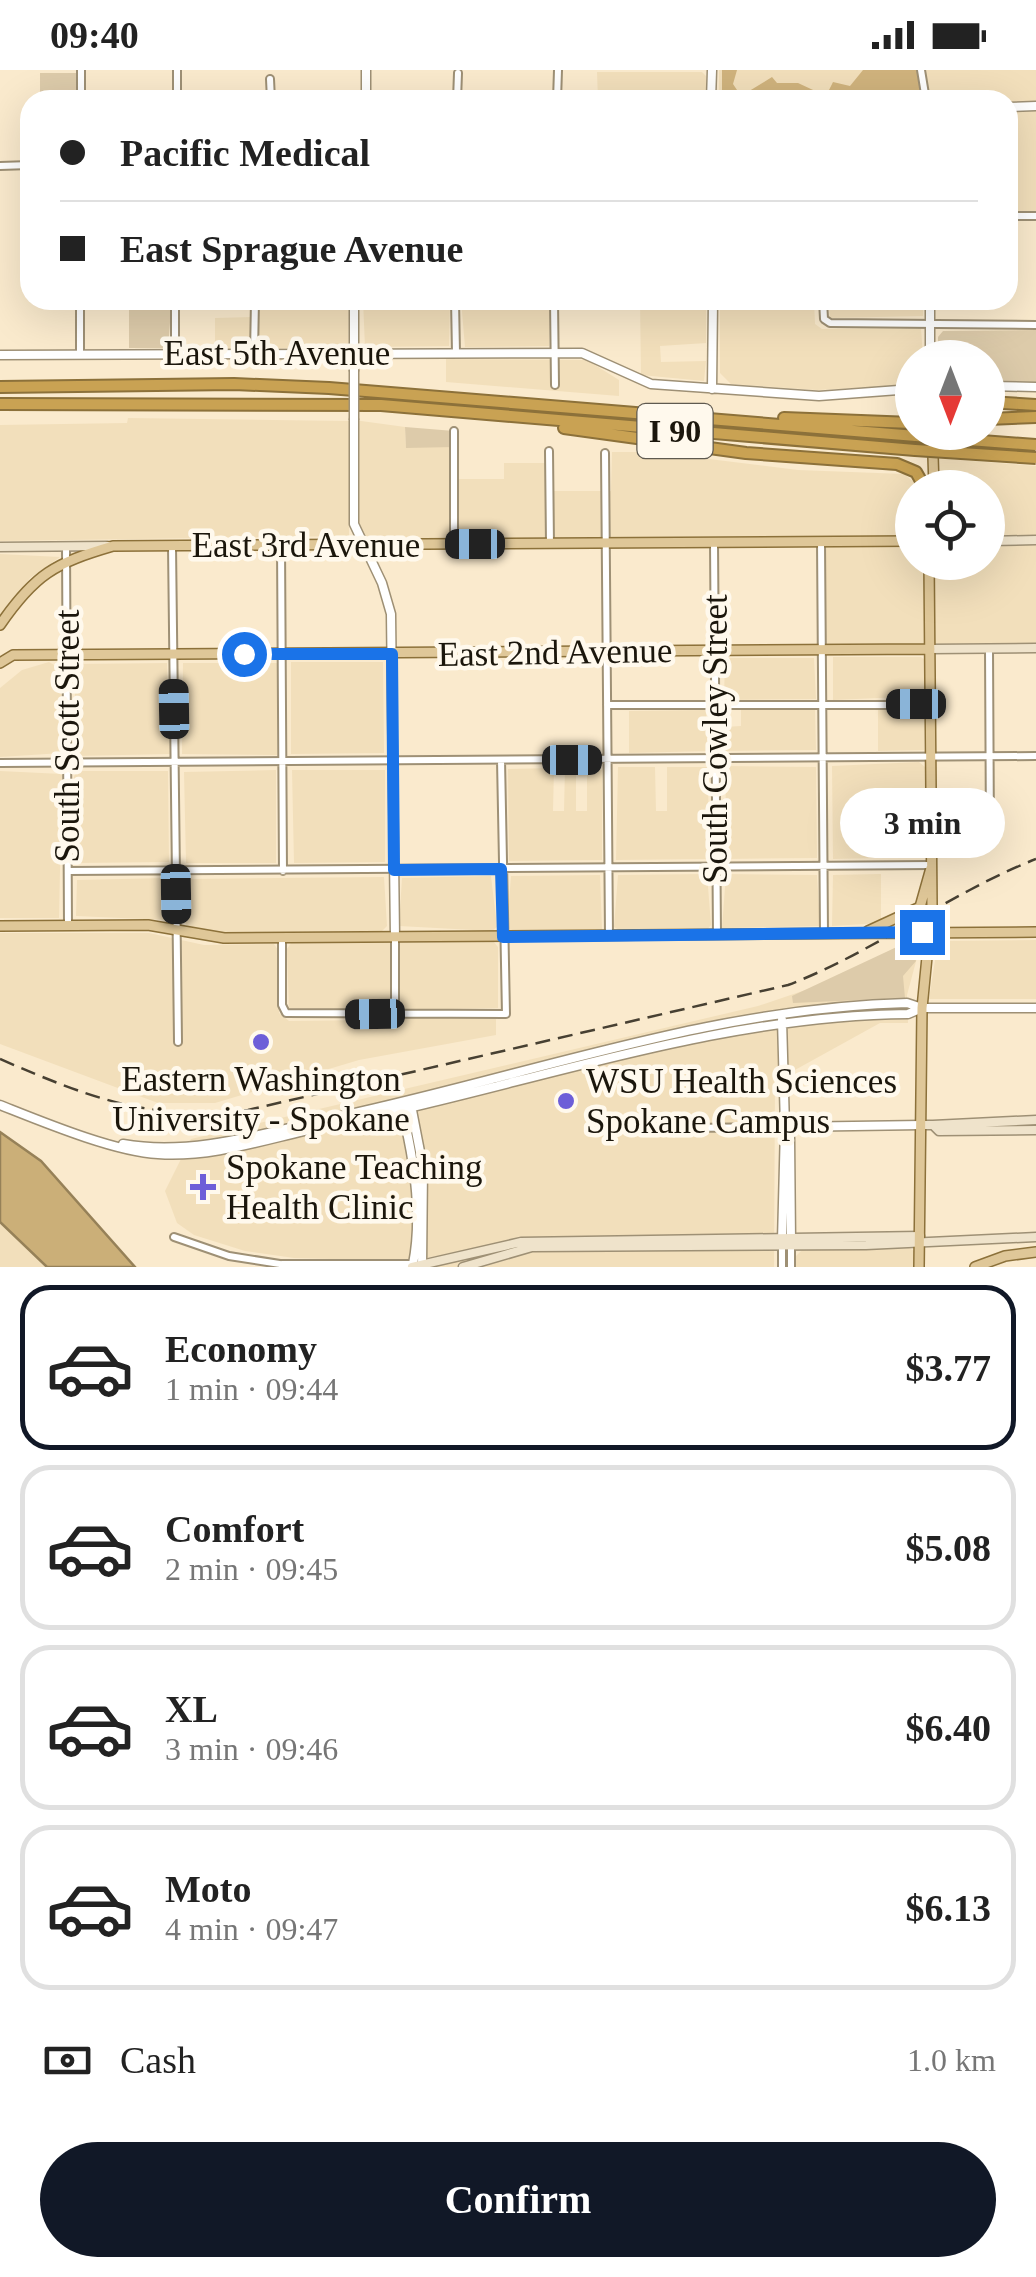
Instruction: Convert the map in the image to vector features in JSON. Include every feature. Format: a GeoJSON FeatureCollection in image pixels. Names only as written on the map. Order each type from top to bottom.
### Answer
{"type":"FeatureCollection","features":[{"type":"Feature","properties":{"kind":"highway","name":"I 90"},"geometry":{"type":"LineString","coordinates":[[0,386],[261,384],[895,432]]}},
{"type":"Feature","properties":{"kind":"highway","name":"I 90"},"geometry":{"type":"LineString","coordinates":[[0,406],[310,402],[1036,458]]}},
{"type":"Feature","properties":{"kind":"highway"},"geometry":{"type":"LineString","coordinates":[[1005,403],[1036,405]]}},
{"type":"Feature","properties":{"kind":"highway"},"geometry":{"type":"LineString","coordinates":[[434,410],[746,452],[898,464],[912,470]]}},
{"type":"Feature","properties":{"kind":"highway"},"geometry":{"type":"LineString","coordinates":[[678,414],[895,422]]}},
{"type":"Feature","properties":{"kind":"highway"},"geometry":{"type":"LineString","coordinates":[[1005,418],[1031,417]]}},
{"type":"Feature","properties":{"kind":"highway","name":"I 90"},"geometry":{"type":"LineString","coordinates":[[1005,442],[1036,445]]}},
{"type":"Feature","properties":{"kind":"highway"},"geometry":{"type":"LineString","coordinates":[[933,456],[934,450]]}},
{"type":"Feature","properties":{"kind":"main road"},"geometry":{"type":"LineString","coordinates":[[933,456],[933,470]]}},
{"type":"Feature","properties":{"kind":"main road"},"geometry":{"type":"LineString","coordinates":[[1005,541],[1036,540]]}},
{"type":"Feature","properties":{"kind":"main road","name":"East 3rd Avenue"},"geometry":{"type":"LineString","coordinates":[[0,546],[895,541]]}},
{"type":"Feature","properties":{"kind":"main road"},"geometry":{"type":"LineString","coordinates":[[0,625],[31,584],[66,559],[113,546]]}},
{"type":"Feature","properties":{"kind":"main road"},"geometry":{"type":"LineString","coordinates":[[919,1267],[928,1125],[922,1008],[932,932],[929,580]]}},
{"type":"Feature","properties":{"kind":"main road"},"geometry":{"type":"LineString","coordinates":[[930,649],[1036,648]]}},
{"type":"Feature","properties":{"kind":"main road","name":"East 2nd Avenue"},"geometry":{"type":"LineString","coordinates":[[0,655],[930,649]]}},
{"type":"Feature","properties":{"kind":"main road"},"geometry":{"type":"LineString","coordinates":[[0,664],[13,655]]}},
{"type":"Feature","properties":{"kind":"main road"},"geometry":{"type":"LineString","coordinates":[[862,934],[922,906],[932,866]]}},
{"type":"Feature","properties":{"kind":"main road"},"geometry":{"type":"LineString","coordinates":[[0,926],[148,925],[224,938],[1036,932]]}},
{"type":"Feature","properties":{"kind":"main road"},"geometry":{"type":"LineString","coordinates":[[897,933],[917,943],[928,956]]}},
{"type":"Feature","properties":{"kind":"main road"},"geometry":{"type":"LineString","coordinates":[[928,1125],[1036,1120]]}},
{"type":"Feature","properties":{"kind":"main road"},"geometry":{"type":"LineString","coordinates":[[928,1125],[939,1130],[1036,1130]]}},
{"type":"Feature","properties":{"kind":"main road"},"geometry":{"type":"LineString","coordinates":[[463,1267],[524,1248],[1036,1237]]}},
{"type":"Feature","properties":{"kind":"main road"},"geometry":{"type":"LineString","coordinates":[[418,1266],[520,1242],[786,1243]]}},
{"type":"Feature","properties":{"kind":"main road"},"geometry":{"type":"LineString","coordinates":[[975,1267],[1005,1256],[1036,1252]]}},
{"type":"Feature","properties":{"kind":"street"},"geometry":{"type":"LineString","coordinates":[[457,90],[458,73]]}},
{"type":"Feature","properties":{"kind":"street"},"geometry":{"type":"LineString","coordinates":[[270,79],[270,90]]}},
{"type":"Feature","properties":{"kind":"street"},"geometry":{"type":"LineString","coordinates":[[80,310],[80,354]]}},
{"type":"Feature","properties":{"kind":"street"},"geometry":{"type":"LineString","coordinates":[[175,310],[175,353]]}},
{"type":"Feature","properties":{"kind":"street"},"geometry":{"type":"LineString","coordinates":[[254,310],[254,353]]}},
{"type":"Feature","properties":{"kind":"street"},"geometry":{"type":"LineString","coordinates":[[354,310],[354,524],[388,598],[392,654],[396,1014]]}},
{"type":"Feature","properties":{"kind":"street"},"geometry":{"type":"LineString","coordinates":[[455,310],[456,353]]}},
{"type":"Feature","properties":{"kind":"street"},"geometry":{"type":"LineString","coordinates":[[554,310],[555,384]]}},
{"type":"Feature","properties":{"kind":"street"},"geometry":{"type":"LineString","coordinates":[[712,389],[713,310]]}},
{"type":"Feature","properties":{"kind":"street"},"geometry":{"type":"LineString","coordinates":[[824,310],[824,319],[838,324],[1036,325]]}},
{"type":"Feature","properties":{"kind":"street"},"geometry":{"type":"LineString","coordinates":[[930,310],[930,340]]}},
{"type":"Feature","properties":{"kind":"street","name":"East 5th Avenue"},"geometry":{"type":"LineString","coordinates":[[0,355],[555,352],[593,356],[651,384],[819,396],[895,390]]}},
{"type":"Feature","properties":{"kind":"street"},"geometry":{"type":"LineString","coordinates":[[1005,386],[1036,387]]}},
{"type":"Feature","properties":{"kind":"street"},"geometry":{"type":"LineString","coordinates":[[454,432],[454,544]]}},
{"type":"Feature","properties":{"kind":"street"},"geometry":{"type":"LineString","coordinates":[[930,450],[933,456]]}},
{"type":"Feature","properties":{"kind":"street"},"geometry":{"type":"LineString","coordinates":[[548,451],[550,544]]}},
{"type":"Feature","properties":{"kind":"street"},"geometry":{"type":"LineString","coordinates":[[605,453],[609,936]]}},
{"type":"Feature","properties":{"kind":"street"},"geometry":{"type":"LineString","coordinates":[[821,542],[824,934]]}},
{"type":"Feature","properties":{"kind":"street","name":"South Cowley Street"},"geometry":{"type":"LineString","coordinates":[[714,543],[717,934]]}},
{"type":"Feature","properties":{"kind":"street"},"geometry":{"type":"LineString","coordinates":[[281,545],[283,871]]}},
{"type":"Feature","properties":{"kind":"street","name":"South Scott Street"},"geometry":{"type":"LineString","coordinates":[[66,546],[68,926]]}},
{"type":"Feature","properties":{"kind":"street"},"geometry":{"type":"LineString","coordinates":[[172,546],[178,1042]]}},
{"type":"Feature","properties":{"kind":"street"},"geometry":{"type":"LineString","coordinates":[[989,649],[990,838]]}},
{"type":"Feature","properties":{"kind":"street"},"geometry":{"type":"LineString","coordinates":[[607,705],[931,704]]}},
{"type":"Feature","properties":{"kind":"street"},"geometry":{"type":"LineString","coordinates":[[0,763],[1036,756]]}},
{"type":"Feature","properties":{"kind":"street"},"geometry":{"type":"LineString","coordinates":[[282,937],[283,1012],[506,1014],[501,760]]}},
{"type":"Feature","properties":{"kind":"street"},"geometry":{"type":"LineString","coordinates":[[68,871],[932,866]]}},
{"type":"Feature","properties":{"kind":"street"},"geometry":{"type":"LineString","coordinates":[[406,1106],[623,1044],[780,1011],[907,1003],[922,1008],[1036,1008]]}},
{"type":"Feature","properties":{"kind":"street"},"geometry":{"type":"LineString","coordinates":[[0,1105],[108,1142],[192,1146],[406,1106],[627,1052],[782,1021],[908,1014],[922,1008]]}},
{"type":"Feature","properties":{"kind":"street"},"geometry":{"type":"LineString","coordinates":[[780,1011],[786,1127],[786,1243],[782,1267]]}},
{"type":"Feature","properties":{"kind":"street"},"geometry":{"type":"LineString","coordinates":[[282,1264],[418,1266],[406,1106]]}},
{"type":"Feature","properties":{"kind":"street"},"geometry":{"type":"LineString","coordinates":[[680,1128],[928,1125]]}},
{"type":"Feature","properties":{"kind":"street"},"geometry":{"type":"LineString","coordinates":[[174,1237],[229,1256],[299,1267]]}},
{"type":"Feature","properties":{"kind":"street"},"geometry":{"type":"LineString","coordinates":[[786,1243],[791,1267]]}},
{"type":"Feature","properties":{"kind":"shaded area"},"geometry":{"type":"Polygon","coordinates":[[[719,70],[1036,70],[1036,212],[1018,212],[1018,90],[719,90],[719,70]]]}},
{"type":"Feature","properties":{"kind":"shaded area"},"geometry":{"type":"Polygon","coordinates":[[[722,70],[737,70],[733,84],[737,90],[722,90],[722,70]]]}},
{"type":"Feature","properties":{"kind":"shaded area"},"geometry":{"type":"Polygon","coordinates":[[[863,70],[917,70],[922,90],[829,90],[833,82],[850,86],[863,70]]]}},
{"type":"Feature","properties":{"kind":"shaded area"},"geometry":{"type":"Polygon","coordinates":[[[597,72],[702,72],[706,76],[706,90],[598,90],[597,72]]]}},
{"type":"Feature","properties":{"kind":"shaded area"},"geometry":{"type":"Polygon","coordinates":[[[40,73],[78,73],[78,90],[40,90],[40,73]]]}},
{"type":"Feature","properties":{"kind":"shaded area"},"geometry":{"type":"Polygon","coordinates":[[[772,77],[777,83],[798,83],[813,90],[751,90],[772,77]]]}},
{"type":"Feature","properties":{"kind":"shaded area"},"geometry":{"type":"Polygon","coordinates":[[[129,310],[171,310],[168,348],[129,348],[129,310]]]}},
{"type":"Feature","properties":{"kind":"shaded area"},"geometry":{"type":"Polygon","coordinates":[[[251,310],[349,310],[348,347],[215,349],[215,318],[251,317],[251,310]]]}},
{"type":"Feature","properties":{"kind":"shaded area"},"geometry":{"type":"Polygon","coordinates":[[[363,310],[450,310],[449,346],[365,347],[363,310]]]}},
{"type":"Feature","properties":{"kind":"shaded area"},"geometry":{"type":"Polygon","coordinates":[[[462,310],[550,310],[549,346],[465,347],[462,310]]]}},
{"type":"Feature","properties":{"kind":"shaded area"},"geometry":{"type":"Polygon","coordinates":[[[640,310],[706,310],[706,343],[660,346],[661,362],[706,361],[704,381],[641,375],[640,310]]]}},
{"type":"Feature","properties":{"kind":"shaded area"},"geometry":{"type":"Polygon","coordinates":[[[720,310],[814,310],[815,324],[822,329],[921,328],[922,340],[895,340],[895,386],[817,390],[731,384],[720,373],[720,310]]]}},
{"type":"Feature","properties":{"kind":"shaded area"},"geometry":{"type":"Polygon","coordinates":[[[829,310],[923,310],[923,316],[830,318],[829,310]]]}},
{"type":"Feature","properties":{"kind":"shaded area"},"geometry":{"type":"Polygon","coordinates":[[[1036,330],[1036,382],[1005,381],[1005,340],[938,340],[943,331],[1036,330]]]}},
{"type":"Feature","properties":{"kind":"shaded area"},"geometry":{"type":"Polygon","coordinates":[[[446,359],[587,360],[619,380],[619,396],[446,382],[446,359]]]}},
{"type":"Feature","properties":{"kind":"shaded area"},"geometry":{"type":"Polygon","coordinates":[[[128,418],[349,421],[349,536],[0,541],[0,425],[127,423],[128,418]]]}},
{"type":"Feature","properties":{"kind":"shaded area"},"geometry":{"type":"Polygon","coordinates":[[[354,420],[405,427],[406,447],[454,447],[455,479],[504,479],[504,463],[545,463],[547,491],[611,491],[612,452],[652,452],[798,470],[895,474],[895,580],[1005,580],[1005,470],[933,470],[933,458],[1036,466],[1036,648],[822,650],[821,543],[360,545],[354,524],[354,420]]]}},
{"type":"Feature","properties":{"kind":"shaded area"},"geometry":{"type":"Polygon","coordinates":[[[405,427],[454,431],[454,447],[406,448],[405,427]]]}},
{"type":"Feature","properties":{"kind":"shaded area"},"geometry":{"type":"Polygon","coordinates":[[[0,554],[60,557],[30,578],[0,618],[0,554]]]}},
{"type":"Feature","properties":{"kind":"shaded area"},"geometry":{"type":"Polygon","coordinates":[[[833,657],[921,657],[925,660],[925,696],[833,700],[833,657]]]}},
{"type":"Feature","properties":{"kind":"shaded area"},"geometry":{"type":"Polygon","coordinates":[[[725,658],[814,658],[816,699],[724,700],[725,658]]]}},
{"type":"Feature","properties":{"kind":"shaded area"},"geometry":{"type":"Polygon","coordinates":[[[49,662],[61,669],[62,753],[0,757],[0,688],[22,670],[49,662]]]}},
{"type":"Feature","properties":{"kind":"shaded area"},"geometry":{"type":"Polygon","coordinates":[[[291,662],[383,662],[384,753],[291,754],[291,662]]]}},
{"type":"Feature","properties":{"kind":"shaded area"},"geometry":{"type":"Polygon","coordinates":[[[167,663],[170,754],[75,756],[75,664],[167,663]]]}},
{"type":"Feature","properties":{"kind":"shaded area"},"geometry":{"type":"Polygon","coordinates":[[[183,663],[277,663],[277,755],[182,754],[183,663]]]}},
{"type":"Feature","properties":{"kind":"shaded area"},"geometry":{"type":"Polygon","coordinates":[[[815,709],[816,750],[724,751],[724,727],[741,726],[741,710],[815,709]]]}},
{"type":"Feature","properties":{"kind":"shaded area"},"geometry":{"type":"Polygon","coordinates":[[[878,709],[924,709],[924,750],[878,751],[878,709]]]}},
{"type":"Feature","properties":{"kind":"shaded area"},"geometry":{"type":"Polygon","coordinates":[[[706,710],[708,751],[629,753],[629,711],[706,710]]]}},
{"type":"Feature","properties":{"kind":"shaded area"},"geometry":{"type":"Polygon","coordinates":[[[919,762],[925,767],[925,857],[833,859],[832,766],[919,762]]]}},
{"type":"Feature","properties":{"kind":"shaded area"},"geometry":{"type":"Polygon","coordinates":[[[726,766],[816,767],[817,858],[725,859],[726,766]]]}},
{"type":"Feature","properties":{"kind":"shaded area"},"geometry":{"type":"Polygon","coordinates":[[[565,767],[576,767],[576,811],[587,811],[587,767],[602,770],[602,860],[509,861],[508,769],[554,768],[553,811],[564,811],[565,767]]]}},
{"type":"Feature","properties":{"kind":"shaded area"},"geometry":{"type":"Polygon","coordinates":[[[618,767],[655,767],[656,811],[667,811],[667,767],[708,767],[709,859],[616,860],[618,767]]]}},
{"type":"Feature","properties":{"kind":"shaded area"},"geometry":{"type":"Polygon","coordinates":[[[276,770],[276,863],[186,863],[184,772],[276,770]]]}},
{"type":"Feature","properties":{"kind":"shaded area"},"geometry":{"type":"Polygon","coordinates":[[[292,770],[385,770],[385,862],[294,863],[292,770]]]}},
{"type":"Feature","properties":{"kind":"shaded area"},"geometry":{"type":"Polygon","coordinates":[[[0,771],[62,774],[59,918],[0,918],[0,771]]]}},
{"type":"Feature","properties":{"kind":"shaded area"},"geometry":{"type":"Polygon","coordinates":[[[78,771],[168,771],[169,862],[75,863],[74,776],[78,771]]]}},
{"type":"Feature","properties":{"kind":"shaded area"},"geometry":{"type":"Polygon","coordinates":[[[707,874],[711,925],[707,930],[621,931],[614,927],[618,875],[707,874]]]}},
{"type":"Feature","properties":{"kind":"shaded area"},"geometry":{"type":"Polygon","coordinates":[[[726,874],[817,875],[820,926],[722,928],[726,874]]]}},
{"type":"Feature","properties":{"kind":"shaded area"},"geometry":{"type":"Polygon","coordinates":[[[881,874],[881,923],[832,926],[833,875],[881,874]]]}},
{"type":"Feature","properties":{"kind":"shaded area"},"geometry":{"type":"Polygon","coordinates":[[[600,875],[602,930],[513,932],[507,927],[511,876],[600,875]]]}},
{"type":"Feature","properties":{"kind":"shaded area"},"geometry":{"type":"Polygon","coordinates":[[[491,876],[497,927],[492,931],[399,926],[402,878],[491,876]]]}},
{"type":"Feature","properties":{"kind":"shaded area"},"geometry":{"type":"Polygon","coordinates":[[[384,877],[387,926],[380,933],[212,932],[187,926],[184,920],[188,879],[384,877]]]}},
{"type":"Feature","properties":{"kind":"shaded area"},"geometry":{"type":"Polygon","coordinates":[[[167,878],[172,912],[167,920],[76,916],[77,880],[167,878]]]}},
{"type":"Feature","properties":{"kind":"shaded area"},"geometry":{"type":"Polygon","coordinates":[[[0,933],[149,933],[204,945],[274,944],[278,950],[279,1013],[289,1021],[373,1020],[385,1017],[387,1011],[289,1010],[287,949],[291,943],[494,942],[498,947],[498,1008],[398,1010],[399,1017],[496,1019],[496,1035],[359,1060],[215,1103],[158,1103],[0,1044],[0,933]]]}},
{"type":"Feature","properties":{"kind":"shaded area"},"geometry":{"type":"Polygon","coordinates":[[[1036,940],[1036,999],[929,999],[938,941],[1036,940]]]}},
{"type":"Feature","properties":{"kind":"shaded area","name":"WSU Health Sciences Spokane Campus"},"geometry":{"type":"Polygon","coordinates":[[[901,945],[918,954],[907,995],[908,1023],[880,1023],[775,1081],[774,1267],[433,1267],[437,1256],[403,1261],[294,1258],[245,1251],[194,1235],[177,1223],[165,1191],[191,1139],[758,1006],[829,982],[901,945]]]}},
{"type":"Feature","properties":{"kind":"shaded area"},"geometry":{"type":"Polygon","coordinates":[[[901,945],[909,946],[916,961],[903,976],[905,998],[793,1003],[792,996],[901,945]]]}},
{"type":"Feature","properties":{"kind":"shaded area"},"geometry":{"type":"Polygon","coordinates":[[[0,1132],[41,1161],[135,1267],[47,1267],[0,1222],[0,1132]]]}},
{"type":"Feature","properties":{"kind":"shaded area"},"geometry":{"type":"Polygon","coordinates":[[[0,1221],[47,1267],[0,1267],[0,1221]]]}},
{"type":"Feature","properties":{"kind":"shaded area"},"geometry":{"type":"Polygon","coordinates":[[[802,1250],[914,1251],[913,1267],[796,1267],[796,1256],[802,1250]]]}},
{"type":"Feature","properties":{"kind":"railway"},"geometry":{"type":"LineString","coordinates":[[0,1059],[62,1085],[120,1103],[180,1112],[248,1110],[788,985],[1036,859]]}},
{"type":"Feature","properties":{"kind":"place","name":"Eastern Washington University - Spokane"},"geometry":{"type":"Point","coordinates":[261,1042]}},
{"type":"Feature","properties":{"kind":"place","name":"WSU Health Sciences Spokane Campus"},"geometry":{"type":"Point","coordinates":[566,1101]}},
{"type":"Feature","properties":{"kind":"place","name":"Spokane Teaching Health Clinic"},"geometry":{"type":"Point","coordinates":[203,1187]}},
{"type":"Feature","properties":{"kind":"route"},"geometry":{"type":"LineString","coordinates":[[244,654],[392,654],[394,870],[501,869],[503,937],[922,932]]}}]}
